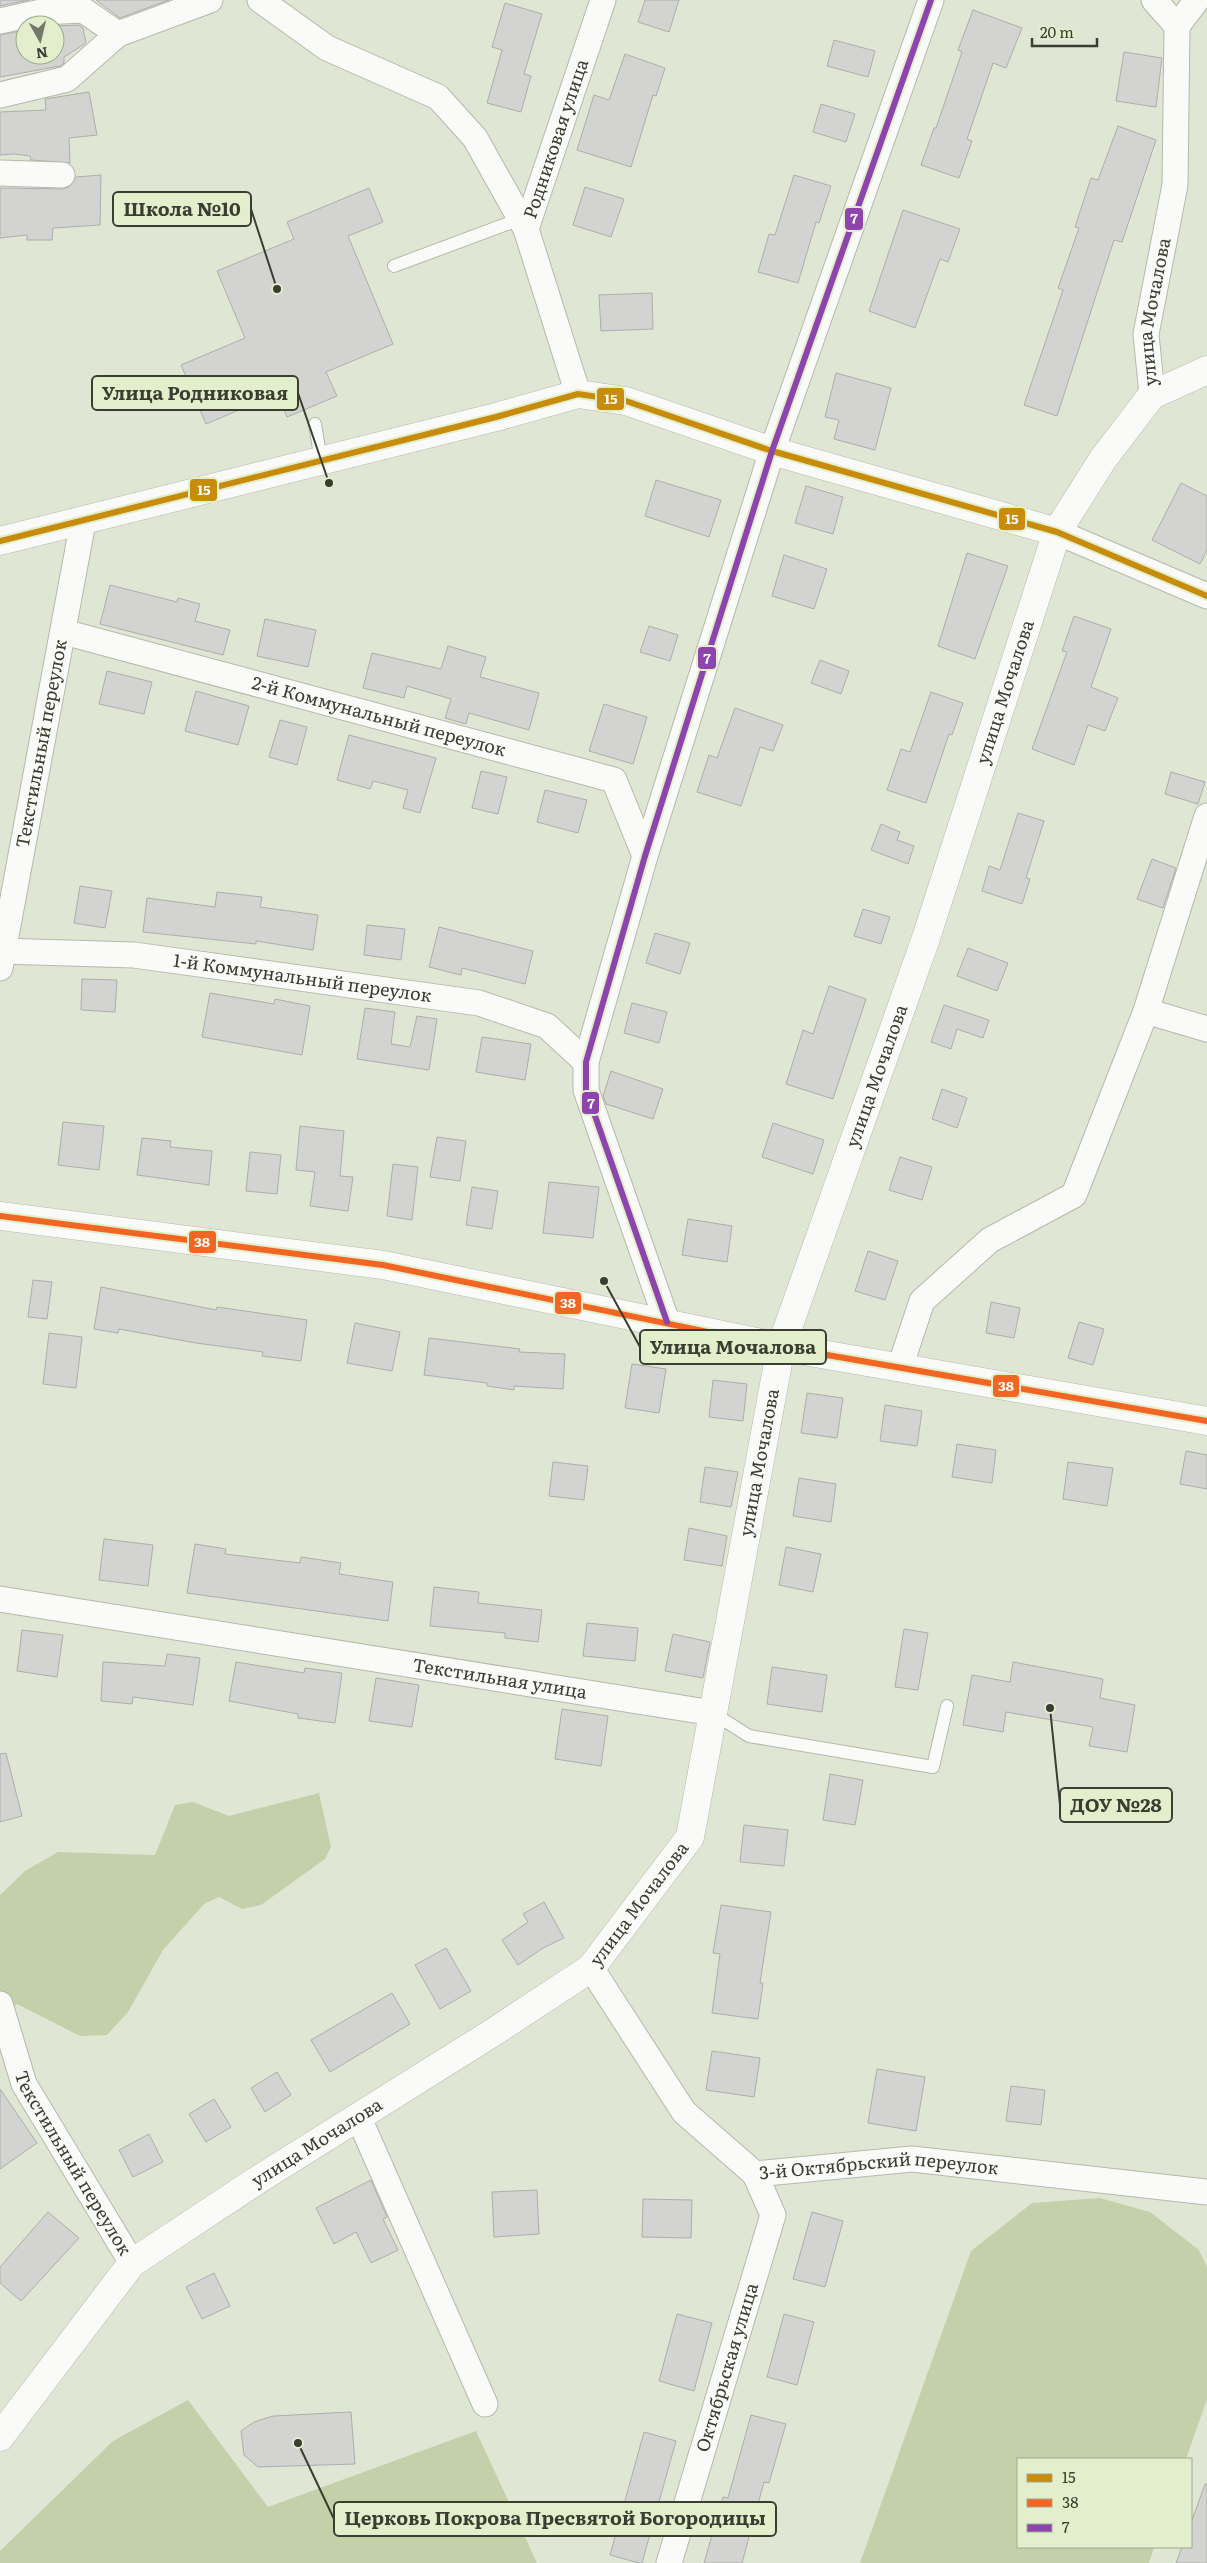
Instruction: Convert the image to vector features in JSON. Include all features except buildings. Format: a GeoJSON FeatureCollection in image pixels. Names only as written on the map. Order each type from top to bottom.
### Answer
{"type":"FeatureCollection","features":[{"type":"Feature","properties":{"kind":"street"},"geometry":{"type":"LineString","coordinates":[[0,94],[67,79],[118,34],[210,0]]}},
{"type":"Feature","properties":{"kind":"street"},"geometry":{"type":"LineString","coordinates":[[260,0],[327,48],[438,97],[476,138],[523,224]]}},
{"type":"Feature","properties":{"kind":"street","name":"Родниковая улица"},"geometry":{"type":"LineString","coordinates":[[578,394],[523,224],[604,0]]}},
{"type":"Feature","properties":{"kind":"street"},"geometry":{"type":"LineString","coordinates":[[667,1322],[586,1090],[586,1062],[645,856],[772,451],[931,0]]}},
{"type":"Feature","properties":{"kind":"street"},"geometry":{"type":"LineString","coordinates":[[1154,0],[1177,26],[1197,0]]}},
{"type":"Feature","properties":{"kind":"street"},"geometry":{"type":"LineString","coordinates":[[0,21],[41,12],[83,10],[118,34]]}},
{"type":"Feature","properties":{"kind":"street","name":"улица Мочалова"},"geometry":{"type":"LineString","coordinates":[[0,2437],[132,2263],[591,1968],[690,1837],[781,1347],[926,938],[1057,532],[1104,459],[1152,395],[1146,334],[1175,185],[1177,26]]}},
{"type":"Feature","properties":{"kind":"street"},"geometry":{"type":"LineString","coordinates":[[0,173],[62,175]]}},
{"type":"Feature","properties":{"kind":"street"},"geometry":{"type":"LineString","coordinates":[[1152,395],[1207,370]]}},
{"type":"Feature","properties":{"kind":"street"},"geometry":{"type":"LineString","coordinates":[[0,541],[496,417],[578,394],[626,401],[772,451],[1057,532],[1207,596]]}},
{"type":"Feature","properties":{"kind":"street","name":"Текстильный переулок"},"geometry":{"type":"LineString","coordinates":[[1,957],[64,632],[82,522]]}},
{"type":"Feature","properties":{"kind":"street","name":"2-й Коммунальный переулок"},"geometry":{"type":"LineString","coordinates":[[64,632],[614,780],[645,856]]}},
{"type":"Feature","properties":{"kind":"street"},"geometry":{"type":"LineString","coordinates":[[900,1368],[922,1301],[990,1240],[1074,1195],[1146,1011],[1207,816]]}},
{"type":"Feature","properties":{"kind":"street","name":"1-й Коммунальный переулок"},"geometry":{"type":"LineString","coordinates":[[1,957],[134,955],[478,1002],[547,1026],[586,1062]]}},
{"type":"Feature","properties":{"kind":"street"},"geometry":{"type":"LineString","coordinates":[[1146,1011],[1207,1029]]}},
{"type":"Feature","properties":{"kind":"street"},"geometry":{"type":"LineString","coordinates":[[0,1216],[383,1264],[781,1347],[1207,1420]]}},
{"type":"Feature","properties":{"kind":"street","name":"Текстильная улица"},"geometry":{"type":"LineString","coordinates":[[0,1599],[713,1713]]}},
{"type":"Feature","properties":{"kind":"street","name":"3-й Октябрьский переулок"},"geometry":{"type":"LineString","coordinates":[[591,1968],[684,2112],[755,2174],[912,2159],[1207,2192]]}},
{"type":"Feature","properties":{"kind":"street","name":"Текстильный переулок"},"geometry":{"type":"LineString","coordinates":[[0,2004],[24,2084],[132,2263]]}},
{"type":"Feature","properties":{"kind":"street"},"geometry":{"type":"LineString","coordinates":[[358,2116],[485,2404]]}},
{"type":"Feature","properties":{"kind":"street","name":"Октябрьская улица"},"geometry":{"type":"LineString","coordinates":[[669,2563],[773,2215],[755,2174]]}},
{"type":"Feature","properties":{"kind":"lane"},"geometry":{"type":"LineString","coordinates":[[394,266],[523,224]]}},
{"type":"Feature","properties":{"kind":"lane"},"geometry":{"type":"LineString","coordinates":[[315,424],[321,460]]}},
{"type":"Feature","properties":{"kind":"lane","name":"Текстильная улица"},"geometry":{"type":"LineString","coordinates":[[713,1713],[749,1736],[933,1767],[947,1706]]}},
{"type":"Feature","properties":{"kind":"green space"},"geometry":{"type":"Polygon","coordinates":[[[319,1793],[331,1847],[325,1859],[261,1905],[242,1909],[219,1897],[204,1904],[163,1950],[128,2012],[107,2035],[80,2036],[17,2004],[0,2022],[0,1895],[25,1871],[58,1852],[155,1855],[175,1805],[193,1802],[229,1816],[319,1793]]]}},
{"type":"Feature","properties":{"kind":"green space"},"geometry":{"type":"Polygon","coordinates":[[[1100,2198],[1150,2212],[1199,2250],[1207,2267],[1207,2399],[1186,2458],[1017,2458],[1017,2548],[1154,2548],[1149,2563],[860,2563],[971,2251],[1032,2203],[1100,2198]]]}},
{"type":"Feature","properties":{"kind":"green space"},"geometry":{"type":"Polygon","coordinates":[[[188,2400],[268,2507],[476,2431],[537,2563],[0,2563],[0,2551],[113,2441],[188,2400]]]}},
{"type":"Feature","properties":{"kind":"transit line","name":"7"},"geometry":{"type":"LineString","coordinates":[[667,1322],[586,1090],[586,1062],[645,856],[772,451],[931,0]]}},
{"type":"Feature","properties":{"kind":"transit line","name":"15"},"geometry":{"type":"LineString","coordinates":[[0,541],[496,417],[578,394],[626,401],[772,451],[1057,532],[1207,596]]}},
{"type":"Feature","properties":{"kind":"transit line","name":"38"},"geometry":{"type":"LineString","coordinates":[[0,1216],[383,1265],[781,1347],[1207,1421]]}},
{"type":"Feature","properties":{"kind":"place","name":"Школа №10"},"geometry":{"type":"Point","coordinates":[277,289]}},
{"type":"Feature","properties":{"kind":"place","name":"Улица Родниковая"},"geometry":{"type":"Point","coordinates":[329,483]}},
{"type":"Feature","properties":{"kind":"place","name":"Улица Мочалова"},"geometry":{"type":"Point","coordinates":[604,1281]}},
{"type":"Feature","properties":{"kind":"place","name":"ДОУ №28"},"geometry":{"type":"Point","coordinates":[1050,1708]}},
{"type":"Feature","properties":{"kind":"place","name":"Церковь Покрова Пресвятой Богородицы"},"geometry":{"type":"Point","coordinates":[298,2443]}}]}
